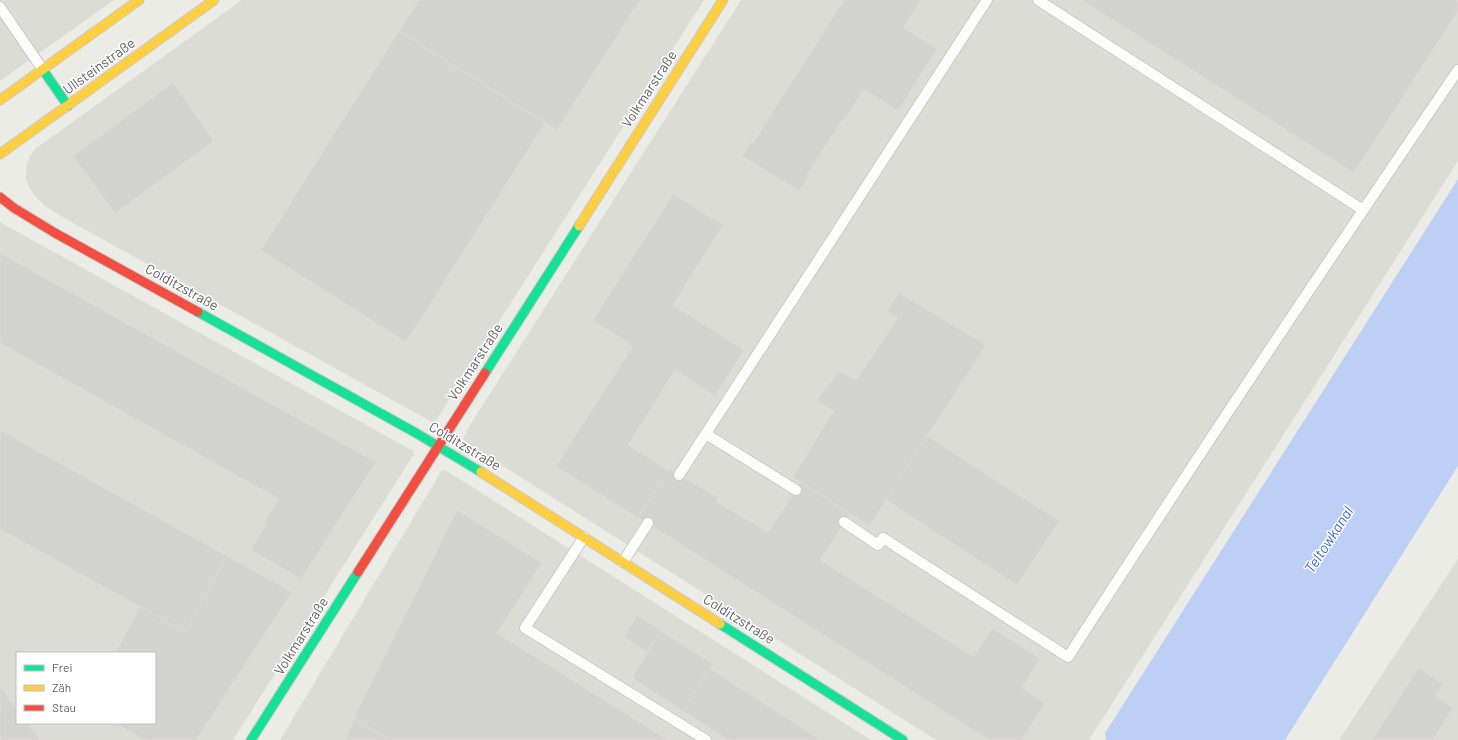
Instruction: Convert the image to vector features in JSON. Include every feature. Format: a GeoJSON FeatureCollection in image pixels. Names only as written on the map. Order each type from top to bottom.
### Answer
{"type":"FeatureCollection","features":[{"type":"Feature","properties":{"kind":"street"},"geometry":{"type":"LineString","coordinates":[[2,96],[43,70],[139,0]]}},
{"type":"Feature","properties":{"kind":"street","name":"Ullsteinstraße"},"geometry":{"type":"LineString","coordinates":[[0,154],[214,0]]}},
{"type":"Feature","properties":{"kind":"street","name":"Volkmarstraße"},"geometry":{"type":"LineString","coordinates":[[251,740],[723,0]]}},
{"type":"Feature","properties":{"kind":"street"},"geometry":{"type":"LineString","coordinates":[[43,70],[68,106]]}},
{"type":"Feature","properties":{"kind":"street","name":"Colditzstraße"},"geometry":{"type":"LineString","coordinates":[[0,197],[14,208],[55,233],[438,447],[623,562],[903,740]]}},
{"type":"Feature","properties":{"kind":"lane"},"geometry":{"type":"LineString","coordinates":[[679,475],[988,0]]}},
{"type":"Feature","properties":{"kind":"lane"},"geometry":{"type":"LineString","coordinates":[[1038,0],[1363,210]]}},
{"type":"Feature","properties":{"kind":"lane"},"geometry":{"type":"LineString","coordinates":[[0,7],[43,70]]}},
{"type":"Feature","properties":{"kind":"lane"},"geometry":{"type":"LineString","coordinates":[[844,522],[878,545],[883,538],[1068,657],[1163,511],[1458,70]]}},
{"type":"Feature","properties":{"kind":"lane"},"geometry":{"type":"LineString","coordinates":[[706,434],[796,490]]}},
{"type":"Feature","properties":{"kind":"lane"},"geometry":{"type":"LineString","coordinates":[[623,562],[648,523]]}},
{"type":"Feature","properties":{"kind":"lane"},"geometry":{"type":"LineString","coordinates":[[584,538],[525,628],[706,740]]}},
{"type":"Feature","properties":{"kind":"lane"},"geometry":{"type":"LineString","coordinates":[[881,740],[887,730]]}},
{"type":"Feature","properties":{"kind":"shaded area"},"geometry":{"type":"Polygon","coordinates":[[[0,0],[114,0],[0,81],[0,0]]]}},
{"type":"Feature","properties":{"kind":"shaded area"},"geometry":{"type":"Polygon","coordinates":[[[242,0],[704,0],[435,422],[432,422],[64,218],[45,206],[30,189],[26,179],[26,168],[29,158],[35,149],[242,0]]]}},
{"type":"Feature","properties":{"kind":"shaded area"},"geometry":{"type":"Polygon","coordinates":[[[741,0],[1458,0],[1458,161],[1089,740],[936,740],[476,449],[463,439],[470,425],[741,0]]]}},
{"type":"Feature","properties":{"kind":"shaded area"},"geometry":{"type":"Polygon","coordinates":[[[0,222],[413,451],[414,454],[233,740],[0,740],[0,222]]]}},
{"type":"Feature","properties":{"kind":"shaded area"},"geometry":{"type":"Polygon","coordinates":[[[442,470],[447,471],[871,740],[280,740],[442,470]]]}},
{"type":"Feature","properties":{"kind":"shaded area"},"geometry":{"type":"Polygon","coordinates":[[[1458,559],[1458,740],[1339,740],[1458,559]]]}},
{"type":"Feature","properties":{"kind":"water","name":"Teltowkanal"},"geometry":{"type":"Polygon","coordinates":[[[1458,179],[1458,466],[1285,740],[1106,740],[1105,733],[1458,179]]]}},
{"type":"Feature","properties":{"kind":"building"},"geometry":{"type":"Polygon","coordinates":[[[419,0],[640,0],[557,130],[399,31],[419,0]]]}},
{"type":"Feature","properties":{"kind":"building"},"geometry":{"type":"Polygon","coordinates":[[[844,0],[921,0],[903,27],[937,49],[898,111],[864,89],[806,176],[808,177],[799,191],[742,156],[751,142],[753,143],[844,0]]]}},
{"type":"Feature","properties":{"kind":"building"},"geometry":{"type":"Polygon","coordinates":[[[1082,0],[1458,0],[1458,11],[1354,173],[1082,0]]]}},
{"type":"Feature","properties":{"kind":"building"},"geometry":{"type":"Polygon","coordinates":[[[399,31],[545,123],[406,342],[261,250],[399,31]]]}},
{"type":"Feature","properties":{"kind":"building"},"geometry":{"type":"Polygon","coordinates":[[[173,83],[214,141],[115,213],[73,156],[173,83]]]}},
{"type":"Feature","properties":{"kind":"building"},"geometry":{"type":"Polygon","coordinates":[[[673,194],[723,225],[673,305],[744,350],[715,396],[675,370],[628,445],[669,471],[638,518],[556,466],[633,346],[593,320],[673,194]]]}},
{"type":"Feature","properties":{"kind":"building"},"geometry":{"type":"Polygon","coordinates":[[[0,253],[376,462],[301,579],[251,550],[266,524],[264,523],[279,499],[0,343],[0,253]]]}},
{"type":"Feature","properties":{"kind":"building"},"geometry":{"type":"Polygon","coordinates":[[[899,293],[986,345],[869,526],[793,477],[834,411],[817,400],[839,371],[856,380],[898,318],[887,311],[899,293]]]}},
{"type":"Feature","properties":{"kind":"building"},"geometry":{"type":"Polygon","coordinates":[[[0,430],[227,556],[185,632],[0,529],[0,430]]]}},
{"type":"Feature","properties":{"kind":"building"},"geometry":{"type":"Polygon","coordinates":[[[927,436],[1059,521],[1017,585],[886,500],[927,436]]]}},
{"type":"Feature","properties":{"kind":"building"},"geometry":{"type":"Polygon","coordinates":[[[669,469],[717,497],[717,502],[768,532],[801,482],[850,514],[820,560],[974,657],[992,628],[1040,658],[1022,688],[1045,703],[1022,740],[989,740],[638,518],[669,469]]]}},
{"type":"Feature","properties":{"kind":"building"},"geometry":{"type":"Polygon","coordinates":[[[457,510],[542,563],[497,633],[668,740],[389,740],[354,718],[457,510]]]}},
{"type":"Feature","properties":{"kind":"building"},"geometry":{"type":"Polygon","coordinates":[[[227,556],[292,592],[196,740],[145,740],[116,724],[156,724],[156,652],[116,652],[140,607],[185,632],[227,556]]]}},
{"type":"Feature","properties":{"kind":"building"},"geometry":{"type":"Polygon","coordinates":[[[637,615],[661,631],[647,652],[624,637],[637,615]]]}},
{"type":"Feature","properties":{"kind":"building"},"geometry":{"type":"Polygon","coordinates":[[[661,631],[713,664],[683,711],[635,680],[633,676],[661,631]]]}},
{"type":"Feature","properties":{"kind":"building"},"geometry":{"type":"Polygon","coordinates":[[[1418,668],[1443,684],[1435,696],[1453,708],[1433,740],[1372,740],[1418,668]]]}},
{"type":"Feature","properties":{"kind":"building"},"geometry":{"type":"Polygon","coordinates":[[[710,669],[821,740],[729,740],[683,711],[710,669]]]}},
{"type":"Feature","properties":{"kind":"building"},"geometry":{"type":"Polygon","coordinates":[[[0,686],[9,699],[0,706],[0,686]]]}},
{"type":"Feature","properties":{"kind":"building"},"geometry":{"type":"Polygon","coordinates":[[[9,699],[16,708],[16,724],[28,724],[40,740],[0,740],[0,706],[9,699]]]}},
{"type":"Feature","properties":{"kind":"building"},"geometry":{"type":"Polygon","coordinates":[[[354,718],[389,740],[346,740],[354,718]]]}},
{"type":"Feature","properties":{"kind":"traffic: fast"},"geometry":{"type":"LineString","coordinates":[[43,70],[68,106]]}},
{"type":"Feature","properties":{"kind":"traffic: fast"},"geometry":{"type":"LineString","coordinates":[[485,373],[579,226]]}},
{"type":"Feature","properties":{"kind":"traffic: fast"},"geometry":{"type":"LineString","coordinates":[[198,312],[416,433],[481,472]]}},
{"type":"Feature","properties":{"kind":"traffic: fast"},"geometry":{"type":"LineString","coordinates":[[251,740],[358,572]]}},
{"type":"Feature","properties":{"kind":"traffic: fast"},"geometry":{"type":"LineString","coordinates":[[720,624],[903,740]]}},
{"type":"Feature","properties":{"kind":"traffic: slow"},"geometry":{"type":"LineString","coordinates":[[0,100],[139,0]]}},
{"type":"Feature","properties":{"kind":"traffic: slow"},"geometry":{"type":"LineString","coordinates":[[0,154],[214,0]]}},
{"type":"Feature","properties":{"kind":"traffic: slow"},"geometry":{"type":"LineString","coordinates":[[579,226],[723,0]]}},
{"type":"Feature","properties":{"kind":"traffic: slow"},"geometry":{"type":"LineString","coordinates":[[481,472],[720,624]]}},
{"type":"Feature","properties":{"kind":"traffic: jam"},"geometry":{"type":"LineString","coordinates":[[0,197],[14,208],[55,233],[198,312]]}},
{"type":"Feature","properties":{"kind":"traffic: jam"},"geometry":{"type":"LineString","coordinates":[[358,572],[485,373]]}}]}
